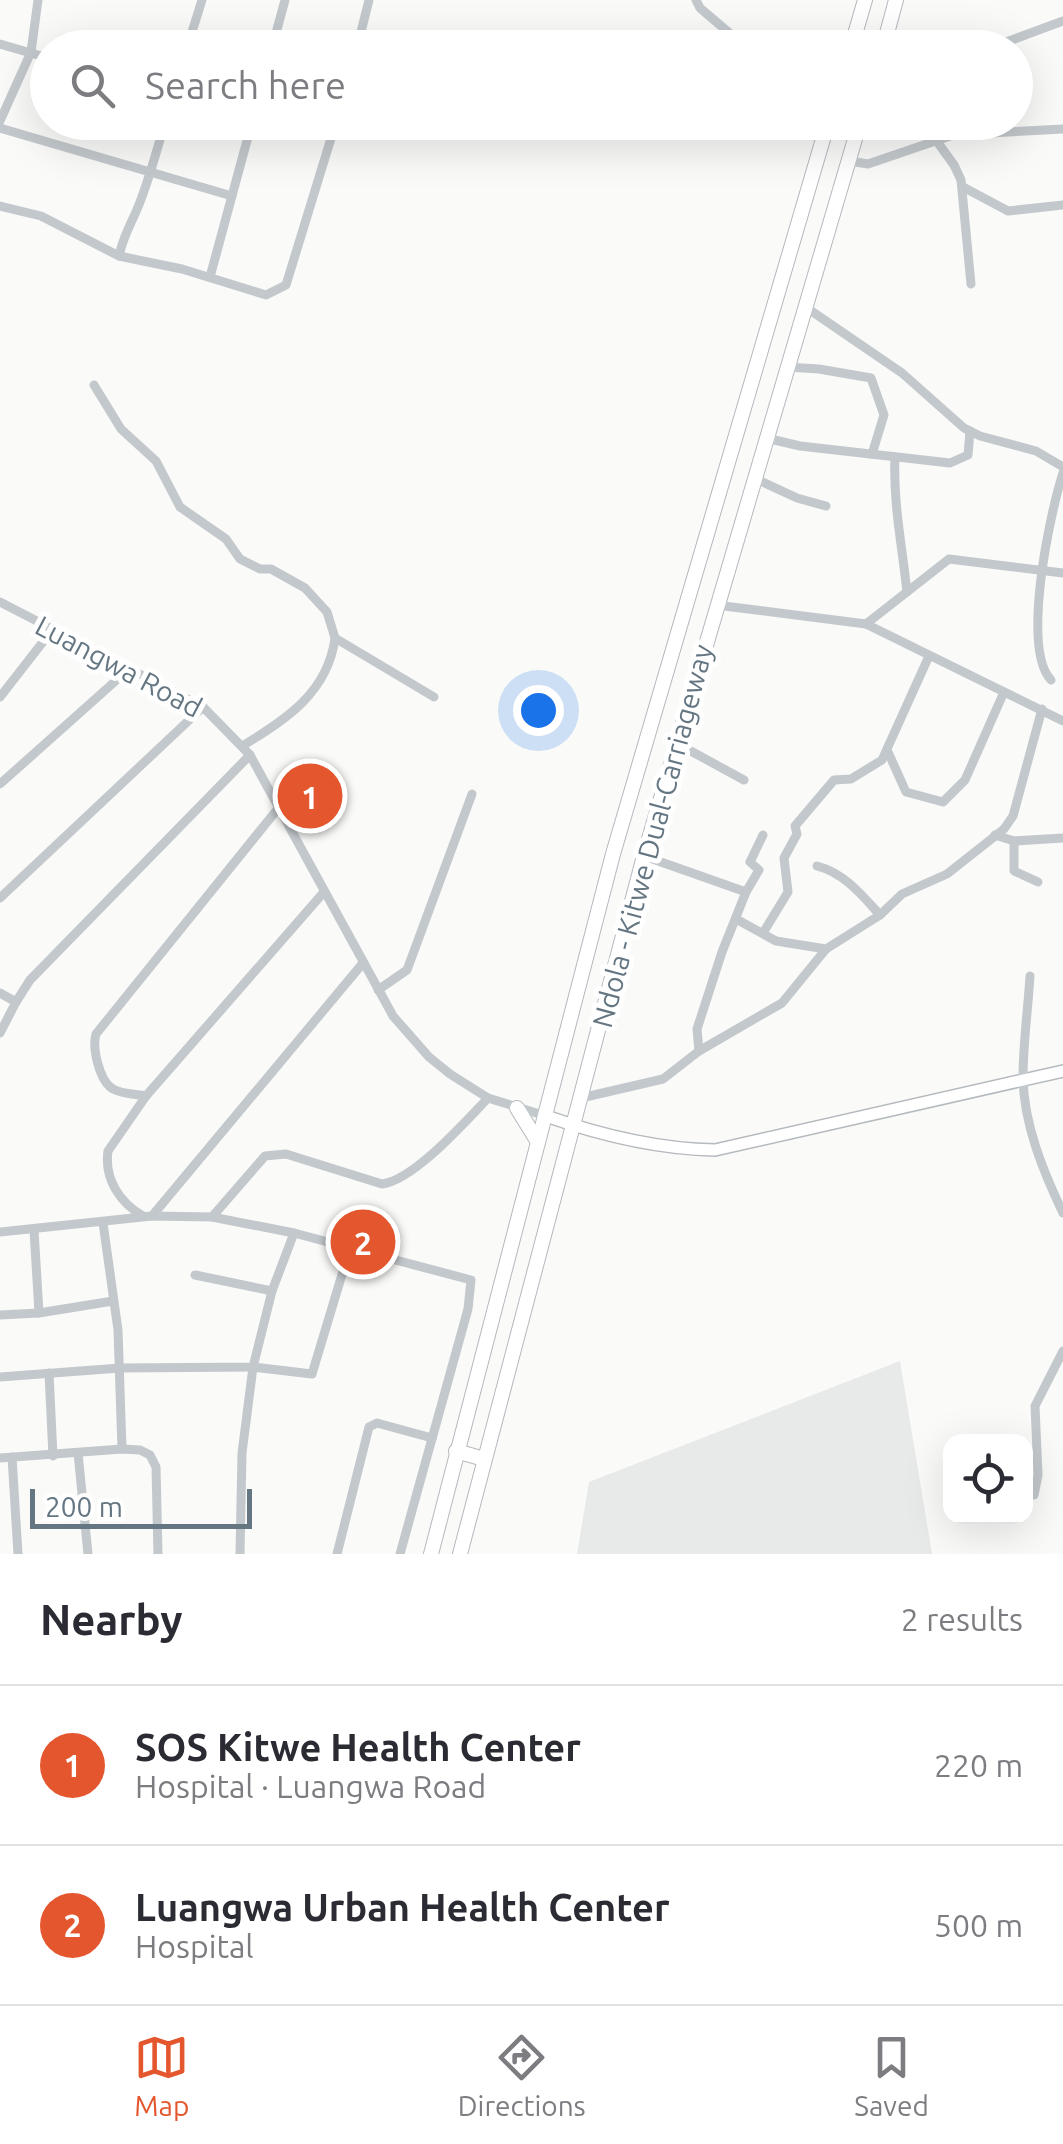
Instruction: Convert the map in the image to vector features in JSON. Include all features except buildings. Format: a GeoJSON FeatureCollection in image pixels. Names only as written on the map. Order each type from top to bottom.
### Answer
{"type":"FeatureCollection","features":[{"type":"Feature","properties":{"kind":"highway"},"geometry":{"type":"LineString","coordinates":[[856,30],[865,0]]}},
{"type":"Feature","properties":{"kind":"highway"},"geometry":{"type":"LineString","coordinates":[[888,30],[896,0]]}},
{"type":"Feature","properties":{"kind":"highway","name":"Ndola - Kitwe Dual-Carriageway"},"geometry":{"type":"LineString","coordinates":[[431,1554],[613,854],[823,140]]}},
{"type":"Feature","properties":{"kind":"highway","name":"Ndola - Kitwe Dual-Carriageway"},"geometry":{"type":"LineString","coordinates":[[460,1554],[644,856],[855,140]]}},
{"type":"Feature","properties":{"kind":"highway"},"geometry":{"type":"LineString","coordinates":[[538,1142],[516,1108],[532,1106],[551,1091]]}},
{"type":"Feature","properties":{"kind":"highway"},"geometry":{"type":"LineString","coordinates":[[456,1451],[484,1459]]}},
{"type":"Feature","properties":{"kind":"main road","name":"Luangwa Road"},"geometry":{"type":"LineString","coordinates":[[546,1116],[650,1144],[714,1150],[1063,1071]]}},
{"type":"Feature","properties":{"kind":"street"},"geometry":{"type":"LineString","coordinates":[[33,30],[38,0]]}},
{"type":"Feature","properties":{"kind":"street"},"geometry":{"type":"LineString","coordinates":[[193,30],[202,0]]}},
{"type":"Feature","properties":{"kind":"street"},"geometry":{"type":"LineString","coordinates":[[277,30],[285,0]]}},
{"type":"Feature","properties":{"kind":"street"},"geometry":{"type":"LineString","coordinates":[[362,30],[369,0]]}},
{"type":"Feature","properties":{"kind":"street"},"geometry":{"type":"LineString","coordinates":[[696,0],[725,30]]}},
{"type":"Feature","properties":{"kind":"street"},"geometry":{"type":"LineString","coordinates":[[1033,32],[1063,21]]}},
{"type":"Feature","properties":{"kind":"street"},"geometry":{"type":"LineString","coordinates":[[0,44],[30,52],[0,124],[30,133]]}},
{"type":"Feature","properties":{"kind":"street"},"geometry":{"type":"LineString","coordinates":[[1033,131],[1063,130]]}},
{"type":"Feature","properties":{"kind":"street"},"geometry":{"type":"LineString","coordinates":[[51,140],[232,196]]}},
{"type":"Feature","properties":{"kind":"street"},"geometry":{"type":"LineString","coordinates":[[119,256],[124,232],[152,172],[160,140]]}},
{"type":"Feature","properties":{"kind":"street"},"geometry":{"type":"LineString","coordinates":[[210,277],[247,140]]}},
{"type":"Feature","properties":{"kind":"street"},"geometry":{"type":"LineString","coordinates":[[0,206],[40,216],[119,256],[210,277],[261,295],[286,286],[331,140]]}},
{"type":"Feature","properties":{"kind":"street"},"geometry":{"type":"LineString","coordinates":[[849,160],[868,164],[936,141],[954,164],[962,187],[971,284]]}},
{"type":"Feature","properties":{"kind":"street"},"geometry":{"type":"LineString","coordinates":[[962,187],[1008,211],[1063,205]]}},
{"type":"Feature","properties":{"kind":"street"},"geometry":{"type":"LineString","coordinates":[[804,306],[902,373],[970,431],[1036,451],[1063,470],[1039,572],[1042,666],[1051,680]]}},
{"type":"Feature","properties":{"kind":"street"},"geometry":{"type":"LineString","coordinates":[[786,367],[819,368],[871,378],[884,415],[872,454]]}},
{"type":"Feature","properties":{"kind":"street"},"geometry":{"type":"LineString","coordinates":[[0,1033],[30,980],[246,751],[308,699],[328,668],[335,638],[327,612],[304,588],[272,568],[260,569],[240,559],[226,539],[180,507],[156,461],[121,429],[94,385]]}},
{"type":"Feature","properties":{"kind":"street"},"geometry":{"type":"LineString","coordinates":[[766,438],[923,462],[962,460],[970,450],[970,431]]}},
{"type":"Feature","properties":{"kind":"street"},"geometry":{"type":"LineString","coordinates":[[894,456],[894,499],[907,592]]}},
{"type":"Feature","properties":{"kind":"street"},"geometry":{"type":"LineString","coordinates":[[754,478],[797,498],[826,506]]}},
{"type":"Feature","properties":{"kind":"street"},"geometry":{"type":"LineString","coordinates":[[866,624],[949,559],[1063,573]]}},
{"type":"Feature","properties":{"kind":"street","name":"Luangwa Road"},"geometry":{"type":"LineString","coordinates":[[0,602],[203,707],[246,751],[280,806],[393,1016],[439,1066],[488,1098],[546,1116]]}},
{"type":"Feature","properties":{"kind":"street"},"geometry":{"type":"LineString","coordinates":[[716,606],[866,624],[1063,722]]}},
{"type":"Feature","properties":{"kind":"street"},"geometry":{"type":"LineString","coordinates":[[0,697],[53,629]]}},
{"type":"Feature","properties":{"kind":"street"},"geometry":{"type":"LineString","coordinates":[[335,638],[434,697]]}},
{"type":"Feature","properties":{"kind":"street"},"geometry":{"type":"LineString","coordinates":[[763,933],[788,892],[784,858],[797,834],[795,826],[834,780],[859,776],[882,760],[929,656]]}},
{"type":"Feature","properties":{"kind":"street"},"geometry":{"type":"LineString","coordinates":[[0,784],[130,668]]}},
{"type":"Feature","properties":{"kind":"street"},"geometry":{"type":"LineString","coordinates":[[888,752],[905,791],[943,802],[966,780],[1004,692]]}},
{"type":"Feature","properties":{"kind":"street"},"geometry":{"type":"LineString","coordinates":[[0,898],[203,707]]}},
{"type":"Feature","properties":{"kind":"street"},"geometry":{"type":"LineString","coordinates":[[580,1098],[659,1080],[699,1051],[782,1003],[826,949],[880,915],[902,894],[948,874],[995,835],[1013,816],[1042,710]]}},
{"type":"Feature","properties":{"kind":"street"},"geometry":{"type":"LineString","coordinates":[[676,742],[744,780]]}},
{"type":"Feature","properties":{"kind":"street"},"geometry":{"type":"LineString","coordinates":[[378,990],[407,970],[472,794]]}},
{"type":"Feature","properties":{"kind":"street"},"geometry":{"type":"LineString","coordinates":[[146,1096],[112,1088],[103,1078],[93,1042],[96,1034],[280,806]]}},
{"type":"Feature","properties":{"kind":"street"},"geometry":{"type":"LineString","coordinates":[[995,835],[1014,841],[1063,838]]}},
{"type":"Feature","properties":{"kind":"street"},"geometry":{"type":"LineString","coordinates":[[699,1051],[697,1029],[746,892],[758,870],[750,862],[763,836]]}},
{"type":"Feature","properties":{"kind":"street"},"geometry":{"type":"LineString","coordinates":[[1014,841],[1014,871],[1038,882]]}},
{"type":"Feature","properties":{"kind":"street"},"geometry":{"type":"LineString","coordinates":[[644,856],[746,892]]}},
{"type":"Feature","properties":{"kind":"street"},"geometry":{"type":"LineString","coordinates":[[817,866],[832,870],[854,887],[880,915]]}},
{"type":"Feature","properties":{"kind":"street"},"geometry":{"type":"LineString","coordinates":[[148,1216],[126,1206],[120,1197],[107,1159],[108,1150],[146,1096],[324,892]]}},
{"type":"Feature","properties":{"kind":"street"},"geometry":{"type":"LineString","coordinates":[[736,919],[776,941],[826,949]]}},
{"type":"Feature","properties":{"kind":"street"},"geometry":{"type":"LineString","coordinates":[[148,1216],[363,963]]}},
{"type":"Feature","properties":{"kind":"street"},"geometry":{"type":"LineString","coordinates":[[1030,976],[1023,1080],[1030,1125],[1063,1213]]}},
{"type":"Feature","properties":{"kind":"street"},"geometry":{"type":"LineString","coordinates":[[0,993],[16,1002]]}},
{"type":"Feature","properties":{"kind":"street"},"geometry":{"type":"LineString","coordinates":[[212,1217],[264,1156],[286,1154],[382,1184],[394,1181],[443,1145],[488,1098]]}},
{"type":"Feature","properties":{"kind":"street"},"geometry":{"type":"LineString","coordinates":[[0,1232],[148,1216],[212,1217],[294,1233],[471,1280],[468,1309],[400,1554]]}},
{"type":"Feature","properties":{"kind":"street"},"geometry":{"type":"LineString","coordinates":[[103,1223],[120,1368],[122,1449]]}},
{"type":"Feature","properties":{"kind":"street"},"geometry":{"type":"LineString","coordinates":[[34,1230],[39,1313]]}},
{"type":"Feature","properties":{"kind":"street"},"geometry":{"type":"LineString","coordinates":[[240,1554],[242,1453],[253,1367],[272,1291],[294,1233]]}},
{"type":"Feature","properties":{"kind":"street"},"geometry":{"type":"LineString","coordinates":[[0,1377],[120,1368],[253,1367],[312,1374],[350,1248]]}},
{"type":"Feature","properties":{"kind":"street"},"geometry":{"type":"LineString","coordinates":[[195,1274],[272,1291]]}},
{"type":"Feature","properties":{"kind":"street"},"geometry":{"type":"LineString","coordinates":[[0,1315],[113,1301]]}},
{"type":"Feature","properties":{"kind":"street"},"geometry":{"type":"LineString","coordinates":[[1034,1495],[1038,1475],[1035,1406],[1063,1351]]}},
{"type":"Feature","properties":{"kind":"street"},"geometry":{"type":"LineString","coordinates":[[49,1372],[54,1456]]}},
{"type":"Feature","properties":{"kind":"street"},"geometry":{"type":"LineString","coordinates":[[338,1554],[369,1427],[377,1423],[432,1438]]}},
{"type":"Feature","properties":{"kind":"street"},"geometry":{"type":"LineString","coordinates":[[0,1458],[122,1449],[150,1455],[156,1467],[158,1554]]}},
{"type":"Feature","properties":{"kind":"street"},"geometry":{"type":"LineString","coordinates":[[78,1453],[88,1554]]}},
{"type":"Feature","properties":{"kind":"street"},"geometry":{"type":"LineString","coordinates":[[12,1458],[18,1554]]}},
{"type":"Feature","properties":{"kind":"shaded area"},"geometry":{"type":"Polygon","coordinates":[[[900,1361],[932,1554],[577,1554],[589,1482],[900,1361]]]}},
{"type":"Feature","properties":{"kind":"place","name":"SOS Kitwe Health Center"},"geometry":{"type":"Point","coordinates":[310,796]}},
{"type":"Feature","properties":{"kind":"place","name":"Luangwa Urban Health Center"},"geometry":{"type":"Point","coordinates":[363,1242]}}]}
